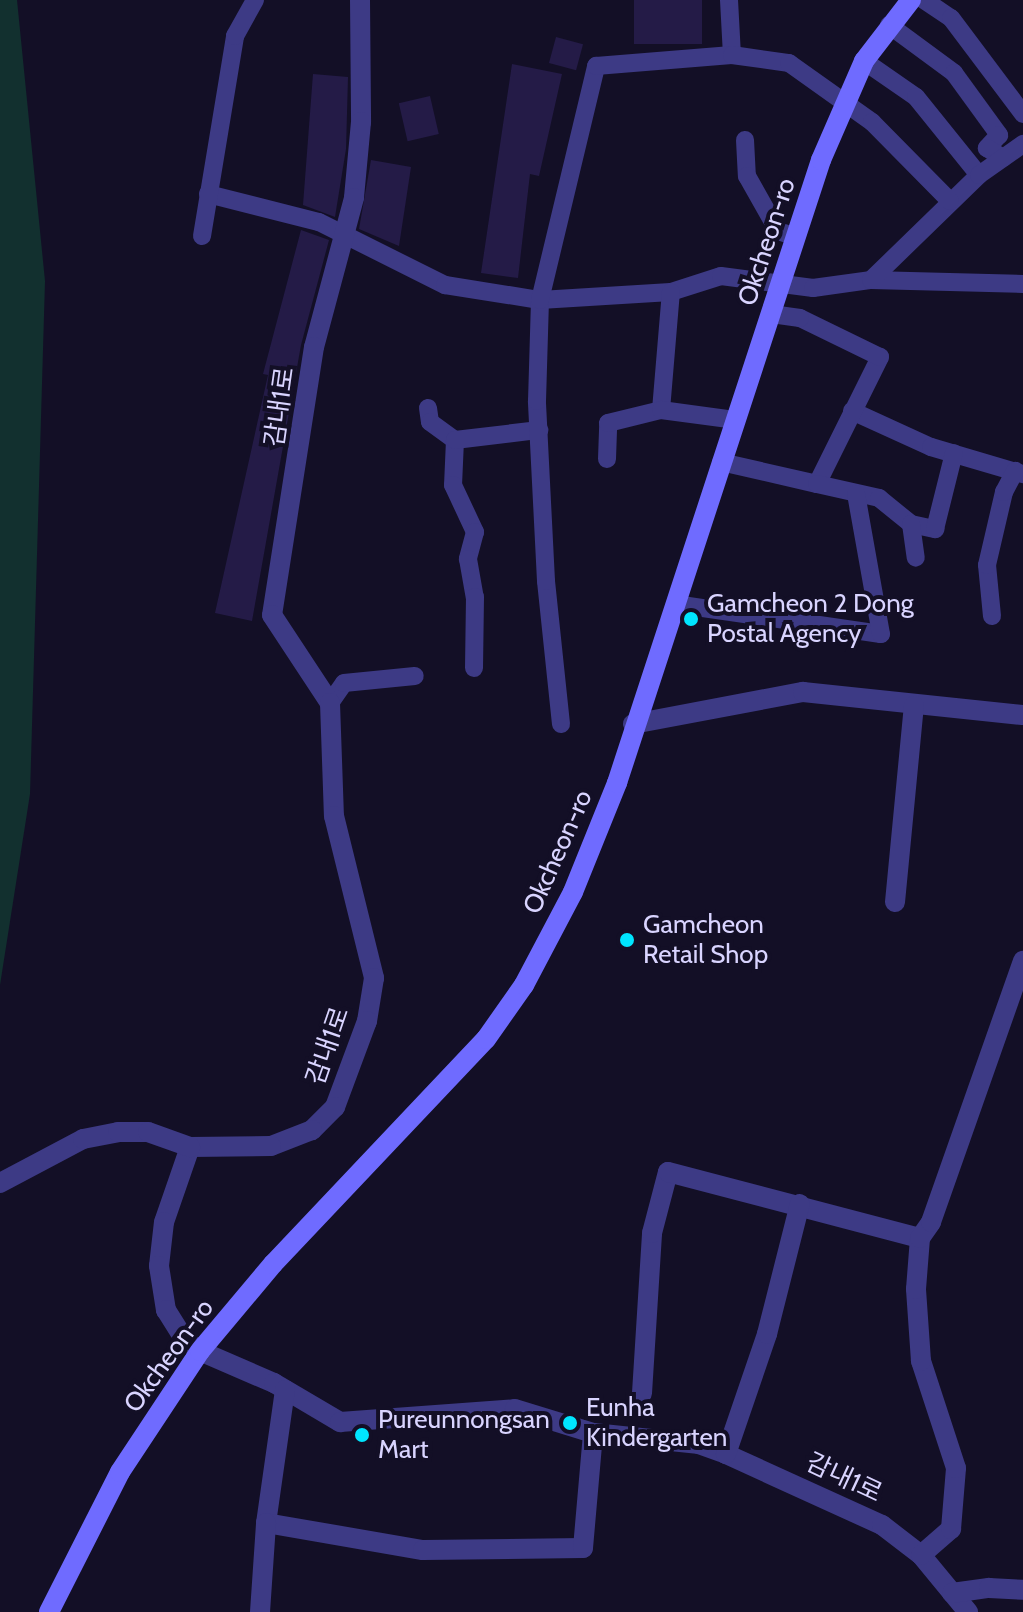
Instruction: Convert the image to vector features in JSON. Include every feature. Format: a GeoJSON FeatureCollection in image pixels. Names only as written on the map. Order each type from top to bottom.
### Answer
{"type":"FeatureCollection","features":[{"type":"Feature","properties":{"kind":"street","name":"감내1로"},"geometry":{"type":"LineString","coordinates":[[360,0],[361,122],[354,198],[314,347],[272,615],[330,703],[334,816],[374,978],[367,1021],[335,1107],[312,1130],[271,1146],[190,1147],[164,1222],[159,1266],[166,1310],[185,1340],[200,1351],[285,1390],[340,1422],[515,1409],[593,1433],[699,1444],[726,1454],[882,1525],[921,1555],[968,1612]]}},
{"type":"Feature","properties":{"kind":"street","name":"Okcheon-ro"},"geometry":{"type":"LineString","coordinates":[[49,1612],[120,1472],[200,1351],[273,1264],[486,1039],[524,985],[573,892],[617,783],[633,724],[796,237],[845,102],[864,61],[911,0]]}},
{"type":"Feature","properties":{"kind":"street"},"geometry":{"type":"LineString","coordinates":[[633,724],[803,692],[1023,715]]}},
{"type":"Feature","properties":{"kind":"street"},"geometry":{"type":"LineString","coordinates":[[895,902],[914,706]]}},
{"type":"Feature","properties":{"kind":"street"},"geometry":{"type":"LineString","coordinates":[[921,1555],[951,1529],[956,1468],[921,1361],[916,1289],[920,1238],[931,1222],[1023,961]]}},
{"type":"Feature","properties":{"kind":"street"},"geometry":{"type":"LineString","coordinates":[[0,1183],[83,1139],[118,1132],[148,1132],[190,1147]]}},
{"type":"Feature","properties":{"kind":"street"},"geometry":{"type":"LineString","coordinates":[[642,1393],[652,1233],[668,1172],[800,1204],[920,1238]]}},
{"type":"Feature","properties":{"kind":"street"},"geometry":{"type":"LineString","coordinates":[[726,1454],[767,1334],[800,1204]]}},
{"type":"Feature","properties":{"kind":"street"},"geometry":{"type":"LineString","coordinates":[[260,1612],[266,1523],[285,1390]]}},
{"type":"Feature","properties":{"kind":"street"},"geometry":{"type":"LineString","coordinates":[[266,1523],[423,1550],[583,1548],[593,1433]]}},
{"type":"Feature","properties":{"kind":"street"},"geometry":{"type":"LineString","coordinates":[[952,1593],[989,1588],[1023,1590]]}},
{"type":"Feature","properties":{"kind":"lane"},"geometry":{"type":"LineString","coordinates":[[202,236],[235,36],[255,0]]}},
{"type":"Feature","properties":{"kind":"lane"},"geometry":{"type":"LineString","coordinates":[[729,0],[732,55]]}},
{"type":"Feature","properties":{"kind":"lane"},"geometry":{"type":"LineString","coordinates":[[924,0],[951,18],[1023,114]]}},
{"type":"Feature","properties":{"kind":"lane"},"geometry":{"type":"LineString","coordinates":[[889,25],[954,73],[999,135],[987,148],[1003,158]]}},
{"type":"Feature","properties":{"kind":"lane"},"geometry":{"type":"LineString","coordinates":[[561,724],[547,596],[539,430],[540,300],[596,66],[732,55],[789,63],[845,102],[950,201]]}},
{"type":"Feature","properties":{"kind":"lane"},"geometry":{"type":"LineString","coordinates":[[864,61],[916,97],[979,175]]}},
{"type":"Feature","properties":{"kind":"lane"},"geometry":{"type":"LineString","coordinates":[[745,140],[747,176],[778,231],[796,237]]}},
{"type":"Feature","properties":{"kind":"lane"},"geometry":{"type":"LineString","coordinates":[[871,280],[979,175],[1023,144]]}},
{"type":"Feature","properties":{"kind":"lane"},"geometry":{"type":"LineString","coordinates":[[208,194],[319,222],[445,285],[540,300],[671,292],[721,276],[813,288],[871,280],[1023,284]]}},
{"type":"Feature","properties":{"kind":"lane"},"geometry":{"type":"LineString","coordinates":[[661,410],[671,292]]}},
{"type":"Feature","properties":{"kind":"lane"},"geometry":{"type":"LineString","coordinates":[[771,314],[800,318],[880,357],[817,484]]}},
{"type":"Feature","properties":{"kind":"lane"},"geometry":{"type":"LineString","coordinates":[[428,408],[430,422],[455,440],[539,430]]}},
{"type":"Feature","properties":{"kind":"lane"},"geometry":{"type":"LineString","coordinates":[[607,459],[608,423],[661,410],[736,420]]}},
{"type":"Feature","properties":{"kind":"lane"},"geometry":{"type":"LineString","coordinates":[[852,411],[954,453],[1019,472],[987,565],[992,616]]}},
{"type":"Feature","properties":{"kind":"lane"},"geometry":{"type":"LineString","coordinates":[[455,440],[453,485],[475,532],[468,559],[475,597],[474,668]]}},
{"type":"Feature","properties":{"kind":"lane"},"geometry":{"type":"LineString","coordinates":[[721,462],[879,498],[911,524],[935,529],[954,453]]}},
{"type":"Feature","properties":{"kind":"lane"},"geometry":{"type":"LineString","coordinates":[[675,604],[881,634],[856,494]]}},
{"type":"Feature","properties":{"kind":"lane"},"geometry":{"type":"LineString","coordinates":[[911,524],[916,558]]}},
{"type":"Feature","properties":{"kind":"lane"},"geometry":{"type":"LineString","coordinates":[[330,703],[344,683],[415,676]]}},
{"type":"Feature","properties":{"kind":"green space"},"geometry":{"type":"Polygon","coordinates":[[[0,0],[17,0],[45,281],[30,794],[0,985],[0,0]]]}},
{"type":"Feature","properties":{"kind":"building"},"geometry":{"type":"Polygon","coordinates":[[[634,0],[702,0],[702,44],[634,44],[634,0]]]}},
{"type":"Feature","properties":{"kind":"building"},"geometry":{"type":"Polygon","coordinates":[[[556,37],[583,44],[576,70],[549,63],[556,37]]]}},
{"type":"Feature","properties":{"kind":"building"},"geometry":{"type":"Polygon","coordinates":[[[512,64],[562,74],[539,176],[530,174],[518,278],[481,273],[512,64]]]}},
{"type":"Feature","properties":{"kind":"building"},"geometry":{"type":"Polygon","coordinates":[[[313,74],[348,77],[346,149],[335,217],[303,205],[313,74]]]}},
{"type":"Feature","properties":{"kind":"building"},"geometry":{"type":"Polygon","coordinates":[[[430,96],[439,134],[408,141],[399,103],[430,96]]]}},
{"type":"Feature","properties":{"kind":"building"},"geometry":{"type":"Polygon","coordinates":[[[371,160],[411,167],[399,246],[359,229],[371,160]]]}},
{"type":"Feature","properties":{"kind":"building"},"geometry":{"type":"Polygon","coordinates":[[[301,230],[329,240],[301,345],[252,621],[215,613],[268,375],[263,374],[301,230]]]}},
{"type":"Feature","properties":{"kind":"place","name":"Gamcheon 2 Dong Postal Agency"},"geometry":{"type":"Point","coordinates":[691,619]}},
{"type":"Feature","properties":{"kind":"place","name":"Gamcheon Retail Shop"},"geometry":{"type":"Point","coordinates":[627,940]}},
{"type":"Feature","properties":{"kind":"place","name":"Eunha Kindergarten"},"geometry":{"type":"Point","coordinates":[570,1423]}},
{"type":"Feature","properties":{"kind":"place","name":"Pureunnongsan Mart"},"geometry":{"type":"Point","coordinates":[362,1435]}}]}
